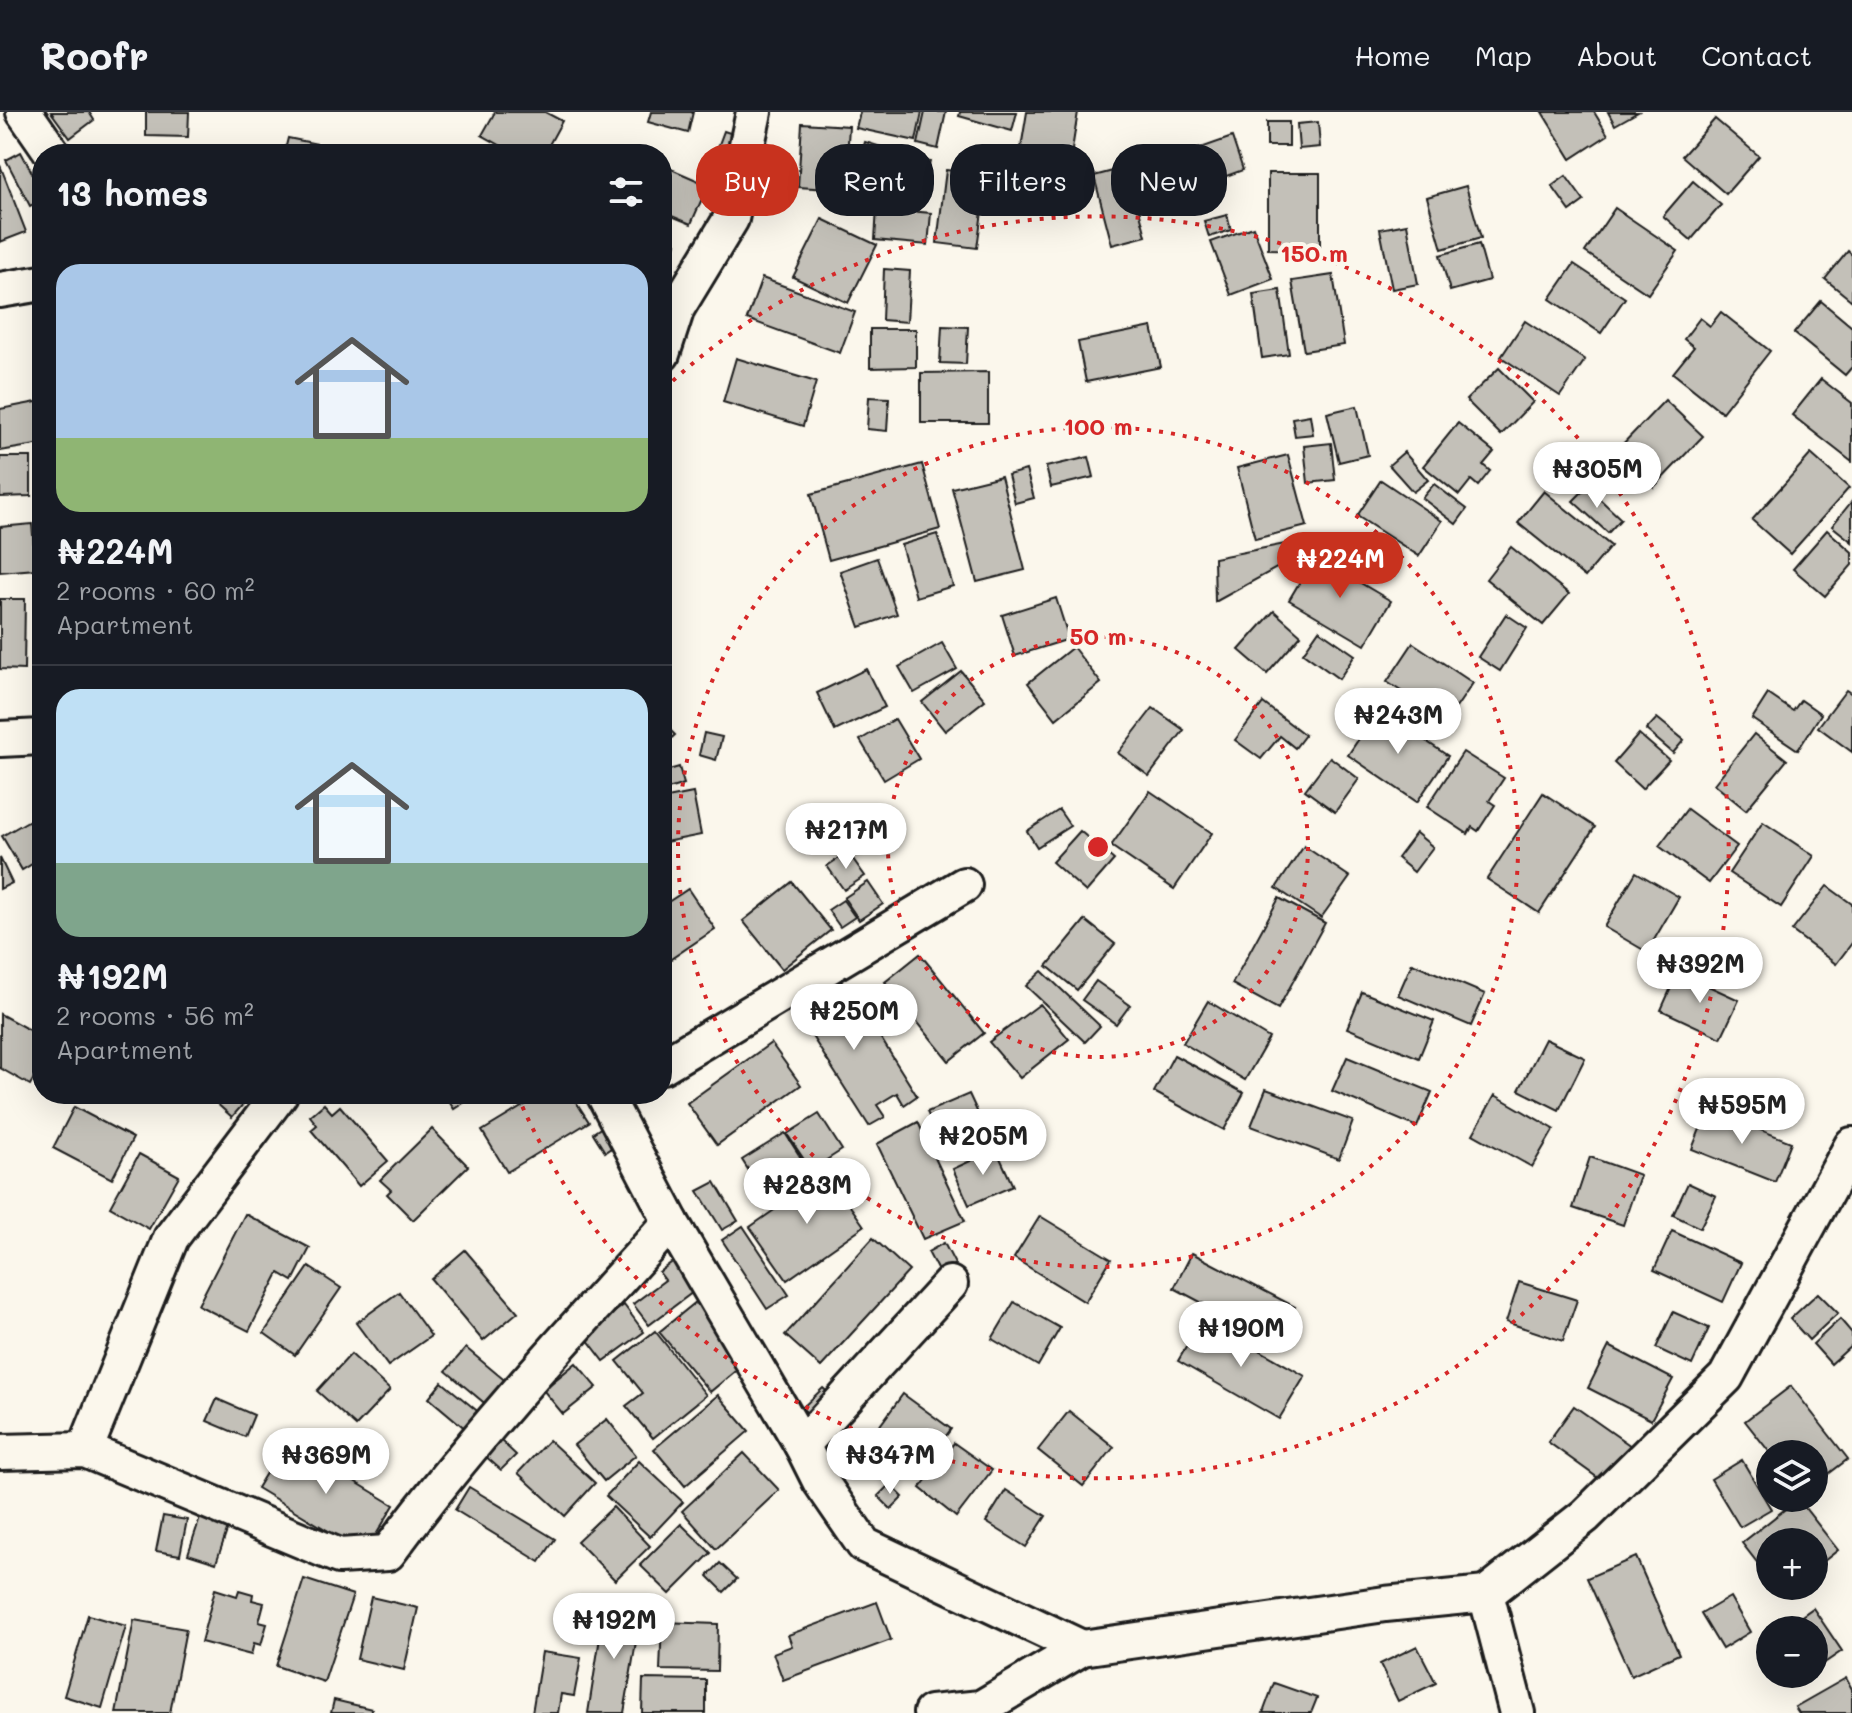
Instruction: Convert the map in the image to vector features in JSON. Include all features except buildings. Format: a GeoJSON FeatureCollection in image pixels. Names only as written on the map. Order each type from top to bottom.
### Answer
{"type":"FeatureCollection","features":[{"type":"Feature","properties":{"kind":"street"},"geometry":{"type":"LineString","coordinates":[[24,112],[46,144]]}},
{"type":"Feature","properties":{"kind":"street"},"geometry":{"type":"LineString","coordinates":[[672,323],[677,308],[731,219],[754,112]]}},
{"type":"Feature","properties":{"kind":"street"},"geometry":{"type":"LineString","coordinates":[[0,290],[32,285]]}},
{"type":"Feature","properties":{"kind":"street"},"geometry":{"type":"LineString","coordinates":[[0,739],[32,737]]}},
{"type":"Feature","properties":{"kind":"street"},"geometry":{"type":"LineString","coordinates":[[672,1060],[964,885]]}},
{"type":"Feature","properties":{"kind":"street"},"geometry":{"type":"LineString","coordinates":[[85,1450],[171,1238],[272,1104]]}},
{"type":"Feature","properties":{"kind":"street"},"geometry":{"type":"LineString","coordinates":[[612,1104],[671,1222],[820,1481],[864,1545],[1082,1648]]}},
{"type":"Feature","properties":{"kind":"street"},"geometry":{"type":"LineString","coordinates":[[931,1713],[981,1710],[1082,1648],[1385,1604],[1486,1594],[1585,1516],[1726,1377],[1852,1145]]}},
{"type":"Feature","properties":{"kind":"street"},"geometry":{"type":"LineString","coordinates":[[0,1452],[85,1450],[339,1556],[388,1553],[438,1486],[528,1379],[671,1222]]}},
{"type":"Feature","properties":{"kind":"street"},"geometry":{"type":"LineString","coordinates":[[802,1445],[950,1284]]}},
{"type":"Feature","properties":{"kind":"street"},"geometry":{"type":"LineString","coordinates":[[1486,1594],[1517,1713]]}}]}
